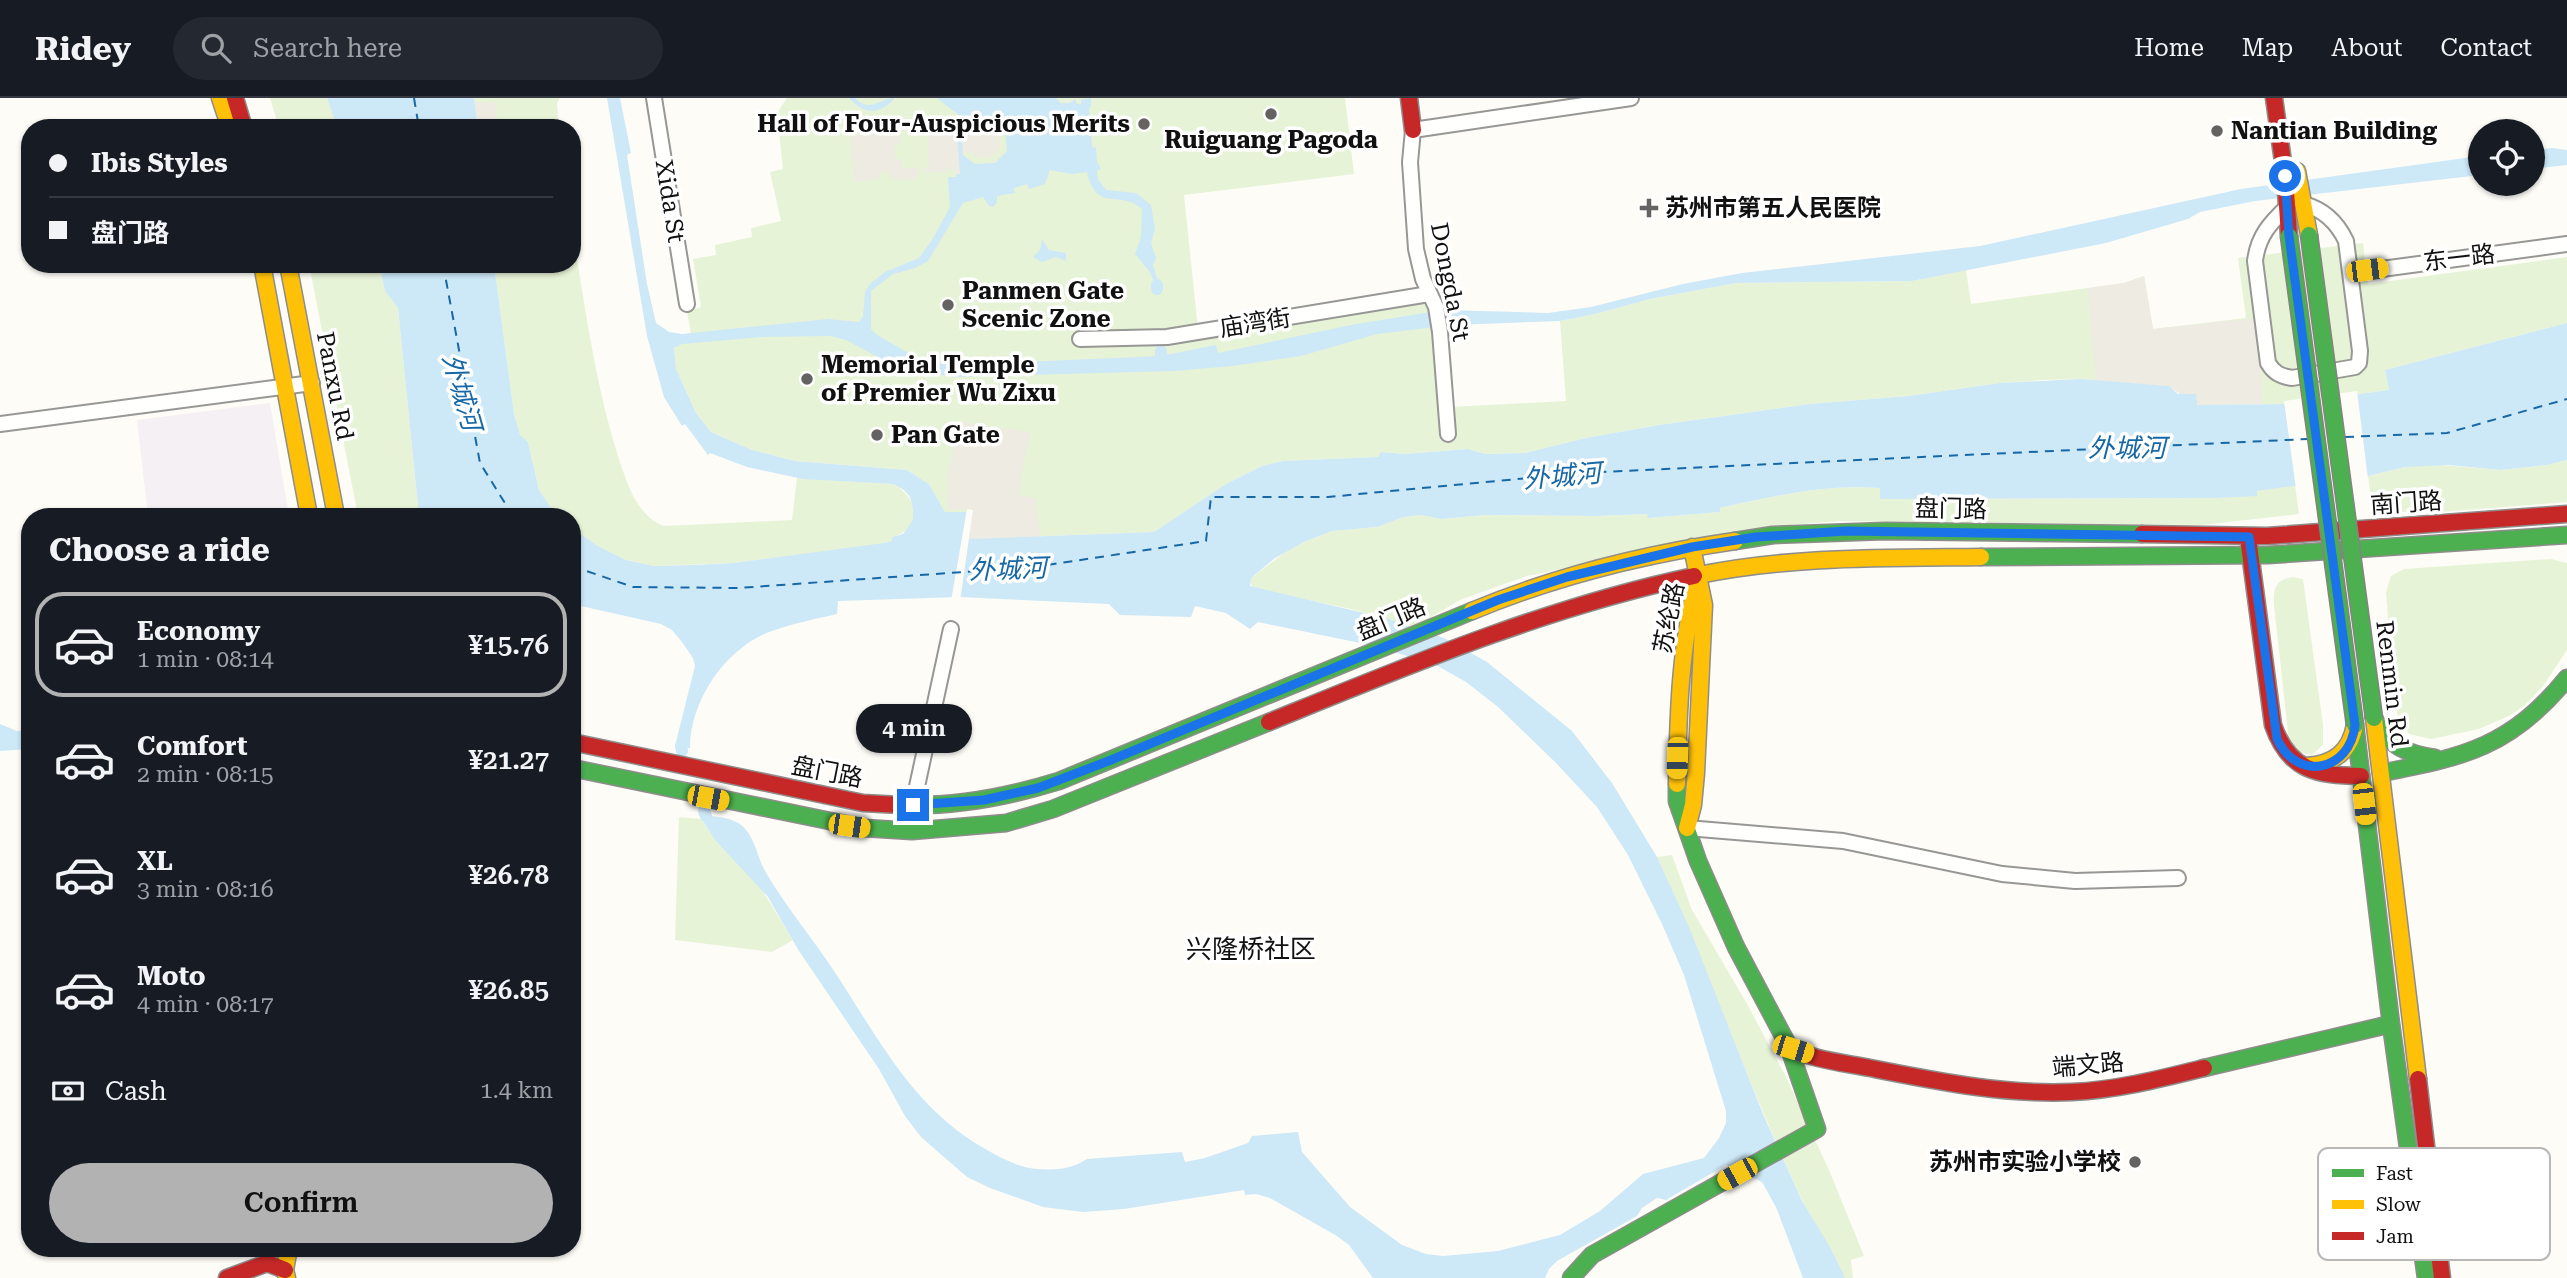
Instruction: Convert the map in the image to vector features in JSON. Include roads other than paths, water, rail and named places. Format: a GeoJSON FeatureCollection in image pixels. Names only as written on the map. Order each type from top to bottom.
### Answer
{"type":"FeatureCollection","features":[{"type":"Feature","properties":{"kind":"main road"},"geometry":{"type":"LineString","coordinates":[[218,98],[224,119]]}},
{"type":"Feature","properties":{"kind":"main road"},"geometry":{"type":"LineString","coordinates":[[235,98],[241,119]]}},
{"type":"Feature","properties":{"kind":"main road"},"geometry":{"type":"LineString","coordinates":[[242,98],[248,119]]}},
{"type":"Feature","properties":{"kind":"main road","name":"Dongda St"},"geometry":{"type":"LineString","coordinates":[[1409,98],[1413,130]]}},
{"type":"Feature","properties":{"kind":"main road","name":"Renmin Rd"},"geometry":{"type":"LineString","coordinates":[[2274,98],[2291,175]]}},
{"type":"Feature","properties":{"kind":"main road","name":"Renmin Rd"},"geometry":{"type":"LineString","coordinates":[[2286,98],[2295,205],[2309,234],[2374,718],[2426,1148]]}},
{"type":"Feature","properties":{"kind":"main road","name":"Renmin Rd"},"geometry":{"type":"LineString","coordinates":[[2295,205],[2289,236],[2355,725],[2390,1024],[2408,1148]]}},
{"type":"Feature","properties":{"kind":"main road","name":"Panxu Rd"},"geometry":{"type":"LineString","coordinates":[[264,273],[308,508]]}},
{"type":"Feature","properties":{"kind":"main road","name":"Panxu Rd"},"geometry":{"type":"LineString","coordinates":[[290,273],[335,508]]}},
{"type":"Feature","properties":{"kind":"main road","name":"南门路"},"geometry":{"type":"LineString","coordinates":[[2249,537],[2567,514]]}},
{"type":"Feature","properties":{"kind":"main road","name":"盘门路"},"geometry":{"type":"LineString","coordinates":[[581,744],[849,802],[913,805],[975,802],[1038,788],[1438,623],[1567,577],[1692,547],[1756,537],[1846,531],[2249,537]]}},
{"type":"Feature","properties":{"kind":"main road","name":"南门路"},"geometry":{"type":"LineString","coordinates":[[2250,555],[2567,535]]}},
{"type":"Feature","properties":{"kind":"main road"},"geometry":{"type":"LineString","coordinates":[[2249,537],[2273,725],[2281,749],[2296,764],[2330,776],[2361,776]]}},
{"type":"Feature","properties":{"kind":"main road","name":"苏纶路"},"geometry":{"type":"LineString","coordinates":[[1687,828],[1693,805],[1696,773],[1704,606],[1692,547]]}},
{"type":"Feature","properties":{"kind":"main road","name":"盘门路"},"geometry":{"type":"LineString","coordinates":[[581,770],[840,824],[912,831],[999,824],[1053,809],[1488,636],[1576,606],[1699,575],[1773,563],[1853,558],[2250,555]]}},
{"type":"Feature","properties":{"kind":"main road"},"geometry":{"type":"LineString","coordinates":[[2381,773],[2453,757],[2507,736],[2543,708],[2567,678]]}},
{"type":"Feature","properties":{"kind":"main road"},"geometry":{"type":"LineString","coordinates":[[2374,718],[2382,735],[2397,749],[2424,757],[2453,757]]}},
{"type":"Feature","properties":{"kind":"main road"},"geometry":{"type":"LineString","coordinates":[[2296,764],[2317,765],[2342,756],[2349,748],[2355,725]]}},
{"type":"Feature","properties":{"kind":"main road"},"geometry":{"type":"LineString","coordinates":[[1571,1278],[1592,1255],[1817,1129],[1788,1045],[1736,947],[1706,881],[1687,828]]}},
{"type":"Feature","properties":{"kind":"main road","name":"端文路"},"geometry":{"type":"LineString","coordinates":[[1788,1045],[1824,1059],[1945,1083],[2009,1091],[2073,1092],[2138,1084],[2390,1024]]}},
{"type":"Feature","properties":{"kind":"main road","name":"Renmin Rd"},"geometry":{"type":"LineString","coordinates":[[2423,1260],[2426,1278]]}},
{"type":"Feature","properties":{"kind":"main road","name":"Renmin Rd"},"geometry":{"type":"LineString","coordinates":[[2440,1260],[2442,1278]]}},
{"type":"Feature","properties":{"kind":"main road"},"geometry":{"type":"LineString","coordinates":[[227,1278],[274,1270]]}},
{"type":"Feature","properties":{"kind":"street","name":"Xida St"},"geometry":{"type":"LineString","coordinates":[[653,98],[687,304]]}},
{"type":"Feature","properties":{"kind":"street"},"geometry":{"type":"LineString","coordinates":[[1413,130],[1535,104],[1631,98]]}},
{"type":"Feature","properties":{"kind":"street","name":"Dongda St"},"geometry":{"type":"LineString","coordinates":[[1413,130],[1410,162],[1416,249],[1421,273],[1433,300],[1440,332],[1448,434]]}},
{"type":"Feature","properties":{"kind":"street"},"geometry":{"type":"LineString","coordinates":[[2295,205],[2317,208],[2340,229],[2346,241],[2351,273],[2359,363],[2355,367],[2292,378],[2273,372],[2268,363],[2255,261],[2262,234],[2295,205]]}},
{"type":"Feature","properties":{"kind":"street","name":"东一路"},"geometry":{"type":"LineString","coordinates":[[2351,273],[2567,244]]}},
{"type":"Feature","properties":{"kind":"street","name":"庙湾街"},"geometry":{"type":"LineString","coordinates":[[1080,338],[1167,337],[1433,300]]}},
{"type":"Feature","properties":{"kind":"street"},"geometry":{"type":"LineString","coordinates":[[0,424],[312,383]]}},
{"type":"Feature","properties":{"kind":"street"},"geometry":{"type":"LineString","coordinates":[[912,831],[913,805],[951,629]]}},
{"type":"Feature","properties":{"kind":"street"},"geometry":{"type":"LineString","coordinates":[[1687,828],[1843,841],[2002,874],[2075,881],[2178,878]]}},
{"type":"Feature","properties":{"kind":"water"},"geometry":{"type":"Polygon","coordinates":[[[327,98],[474,98],[477,119],[334,119],[327,98]]]}},
{"type":"Feature","properties":{"kind":"water","name":"外城河"},"geometry":{"type":"Polygon","coordinates":[[[607,98],[620,98],[631,153],[627,155],[647,284],[656,323],[669,332],[682,334],[828,319],[859,322],[863,317],[865,292],[870,284],[885,272],[919,258],[950,207],[948,177],[960,174],[957,135],[960,116],[937,98],[1056,98],[1061,103],[1070,103],[1075,99],[1077,104],[1081,104],[1081,100],[1091,98],[1089,108],[1092,147],[1096,148],[1097,163],[1100,166],[1100,170],[1097,170],[1098,179],[1106,190],[1136,193],[1151,205],[1155,229],[1151,243],[1156,258],[1153,265],[1159,284],[1155,285],[1150,272],[1135,254],[1141,237],[1142,209],[1134,203],[1110,199],[1096,193],[1087,172],[1072,174],[1050,170],[1045,184],[1029,189],[1027,184],[1014,188],[1015,193],[997,196],[993,207],[989,206],[983,197],[963,203],[928,261],[893,274],[871,291],[871,329],[877,335],[922,360],[954,365],[989,366],[1161,356],[1216,345],[1218,353],[1351,325],[1443,310],[1548,313],[1591,307],[1683,284],[1742,273],[1980,246],[2241,189],[2468,158],[2468,176],[2255,201],[2200,212],[2188,219],[2106,243],[1912,281],[1736,283],[1650,299],[1560,321],[1453,325],[1377,334],[1301,356],[1232,366],[1174,371],[954,377],[900,369],[846,340],[830,336],[762,337],[682,344],[674,348],[676,369],[696,413],[711,432],[752,450],[795,461],[907,470],[929,484],[945,512],[972,512],[969,539],[1154,532],[1226,484],[1262,466],[1283,461],[1378,457],[1381,452],[1405,454],[1468,449],[1485,454],[1525,453],[1586,438],[1659,425],[1810,404],[1909,396],[2000,383],[2080,379],[2169,386],[2178,394],[2196,394],[2197,405],[2286,404],[2389,390],[2385,370],[2567,323],[2567,460],[2547,465],[2501,470],[2448,465],[2405,467],[2368,476],[2257,491],[2257,496],[2216,498],[1880,499],[1880,488],[1860,487],[1780,495],[1720,508],[1720,512],[1648,518],[1647,514],[1485,515],[1442,519],[1420,515],[1404,517],[1377,527],[1332,531],[1275,558],[1251,578],[1250,586],[1385,618],[1444,638],[1487,662],[1572,731],[1612,783],[1657,857],[1689,927],[1763,1114],[1802,1201],[1845,1278],[1803,1278],[1776,1207],[1762,1182],[1726,1165],[1666,1200],[1657,1198],[1642,1208],[1637,1216],[1557,1261],[1545,1278],[1373,1278],[1349,1245],[1337,1236],[1270,1198],[1256,1194],[1245,1195],[1244,1190],[1124,1209],[1083,1212],[1043,1207],[967,1177],[921,1137],[905,1116],[879,1069],[799,951],[768,897],[715,840],[699,815],[731,820],[745,828],[773,884],[826,958],[883,1047],[918,1093],[961,1133],[987,1150],[1017,1164],[1050,1169],[1075,1165],[1087,1159],[1182,1152],[1185,1162],[1248,1143],[1252,1136],[1298,1132],[1302,1152],[1350,1207],[1402,1245],[1426,1254],[1443,1256],[1498,1251],[1560,1235],[1600,1211],[1643,1174],[1704,1158],[1719,1138],[1726,1123],[1726,1111],[1684,975],[1628,855],[1597,807],[1497,706],[1466,682],[1434,664],[1370,645],[1258,622],[1250,629],[1226,613],[1195,606],[1191,617],[1120,615],[1109,604],[959,597],[838,601],[837,614],[769,632],[738,651],[713,679],[703,695],[696,712],[690,748],[675,746],[695,666],[693,658],[672,630],[661,624],[581,606],[581,534],[626,560],[654,566],[734,563],[884,543],[903,534],[913,520],[910,497],[893,484],[803,479],[747,467],[710,453],[708,455],[685,424],[682,426],[664,397],[647,336],[607,98]],[[991,120],[972,121],[961,132],[963,155],[975,164],[995,163],[1007,151],[1005,130],[991,120]]]}},
{"type":"Feature","properties":{"kind":"water"},"geometry":{"type":"Polygon","coordinates":[[[849,98],[870,105],[895,98],[884,108],[872,111],[860,108],[849,98]]]}},
{"type":"Feature","properties":{"kind":"water"},"geometry":{"type":"Polygon","coordinates":[[[2545,149],[2567,150],[2567,165],[2545,168],[2545,149]]]}},
{"type":"Feature","properties":{"kind":"water"},"geometry":{"type":"Polygon","coordinates":[[[1042,239],[1049,250],[1066,253],[1066,261],[1056,257],[1042,262],[1033,257],[1040,250],[1042,239]]]}},
{"type":"Feature","properties":{"kind":"water","name":"外城河"},"geometry":{"type":"Polygon","coordinates":[[[381,273],[495,273],[514,414],[520,435],[528,442],[539,490],[551,508],[418,508],[398,308],[385,291],[381,273]]]}},
{"type":"Feature","properties":{"kind":"water"},"geometry":{"type":"Polygon","coordinates":[[[0,724],[21,731],[21,750],[0,751],[0,724]]]}},
{"type":"Feature","properties":{"kind":"waterway"},"geometry":{"type":"LineString","coordinates":[[1161,351],[1161,356]]}},
{"type":"Feature","properties":{"kind":"waterway"},"geometry":{"type":"LineString","coordinates":[[681,746],[682,751]]}},
{"type":"Feature","properties":{"kind":"waterway"},"geometry":{"type":"LineString","coordinates":[[704,811],[706,816]]}},
{"type":"Feature","properties":{"kind":"place","name":"Ruiguang Pagoda"},"geometry":{"type":"Point","coordinates":[1271,114]}},
{"type":"Feature","properties":{"kind":"place","name":"Hall of Four-Auspicious Merits"},"geometry":{"type":"Point","coordinates":[1144,124]}},
{"type":"Feature","properties":{"kind":"place","name":"Nantian Building"},"geometry":{"type":"Point","coordinates":[2217,131]}},
{"type":"Feature","properties":{"kind":"place","name":"苏州市第五人民医院"},"geometry":{"type":"Point","coordinates":[1649,208]}},
{"type":"Feature","properties":{"kind":"place","name":"Panmen Gate Scenic Zone"},"geometry":{"type":"Point","coordinates":[948,305]}},
{"type":"Feature","properties":{"kind":"place","name":"Memorial Temple of Premier Wu Zixu"},"geometry":{"type":"Point","coordinates":[807,379]}},
{"type":"Feature","properties":{"kind":"place","name":"Pan Gate"},"geometry":{"type":"Point","coordinates":[877,435]}},
{"type":"Feature","properties":{"kind":"place","name":"苏州市实验小学校"},"geometry":{"type":"Point","coordinates":[2135,1162]}},
{"type":"Feature","properties":{"kind":"district","name":"兴隆桥社区"},"geometry":{"type":"Point","coordinates":[1251,949]}}]}
